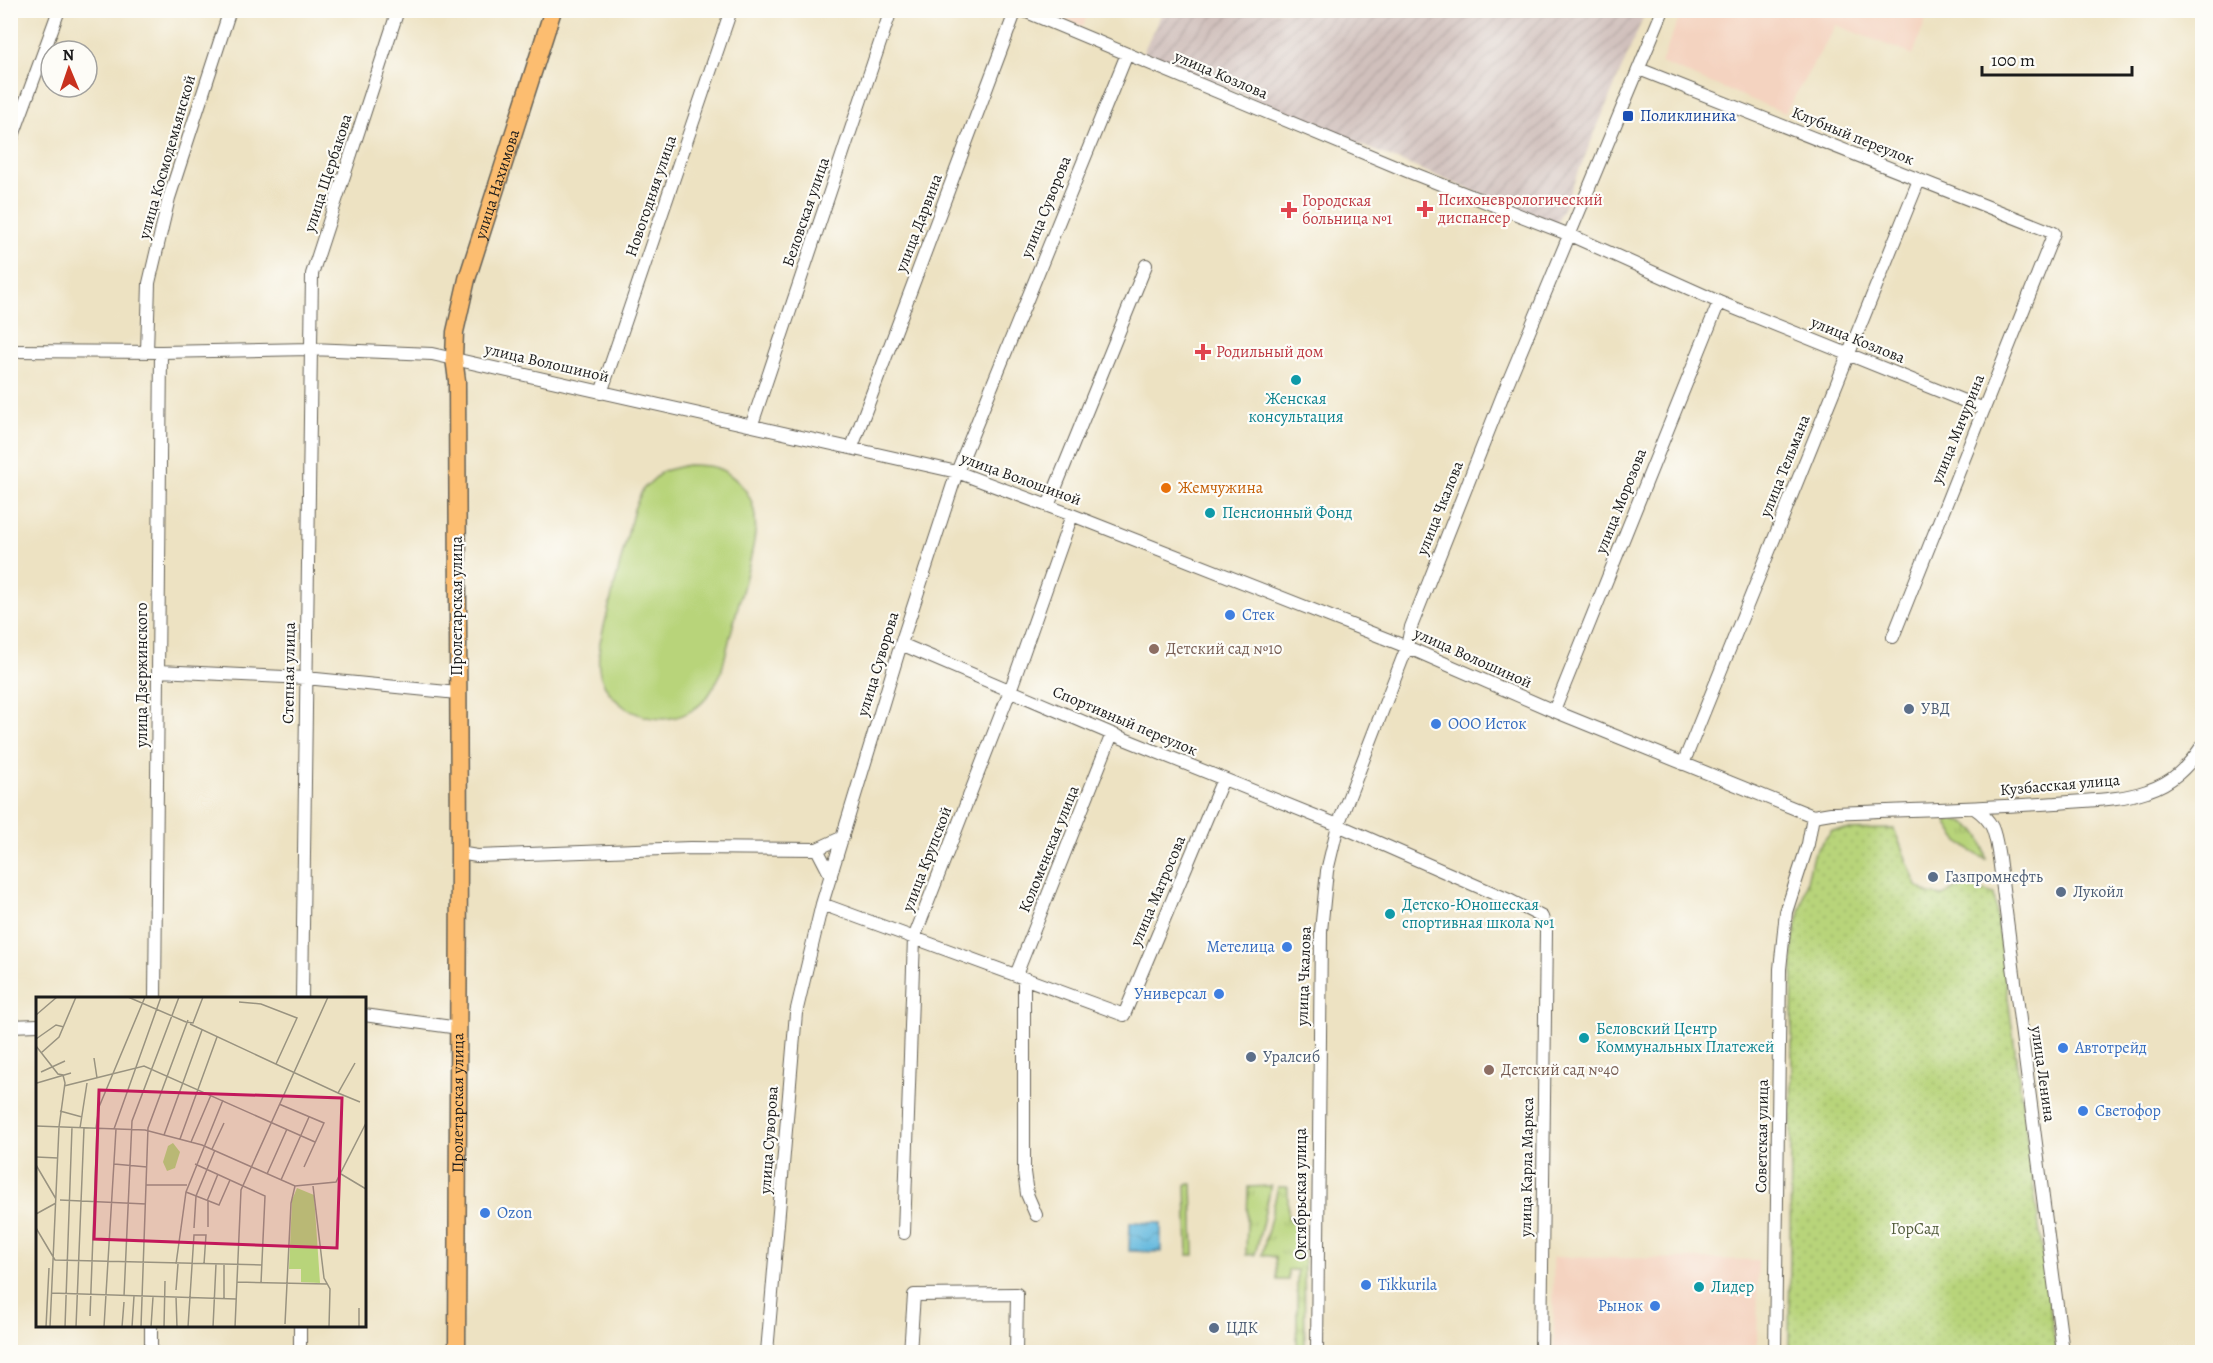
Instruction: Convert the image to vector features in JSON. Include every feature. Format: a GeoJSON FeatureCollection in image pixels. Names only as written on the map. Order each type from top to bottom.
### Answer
{"type":"FeatureCollection","features":[{"type":"Feature","properties":{"kind":"main road","name":"улица Нахимова"},"geometry":{"type":"LineString","coordinates":[[454,358],[455,332],[467,279],[553,10]]}},
{"type":"Feature","properties":{"kind":"main road","name":"Пролетарская улица"},"geometry":{"type":"LineString","coordinates":[[454,358],[457,381],[459,853],[457,1353]]}},
{"type":"Feature","properties":{"kind":"street"},"geometry":{"type":"LineString","coordinates":[[10,144],[59,10]]}},
{"type":"Feature","properties":{"kind":"street","name":"улица Космодемьянской"},"geometry":{"type":"LineString","coordinates":[[147,352],[149,283],[169,198],[230,10]]}},
{"type":"Feature","properties":{"kind":"street","name":"улица Щербакова"},"geometry":{"type":"LineString","coordinates":[[311,349],[312,274],[398,10]]}},
{"type":"Feature","properties":{"kind":"street","name":"Новогодняя улица"},"geometry":{"type":"LineString","coordinates":[[602,393],[731,10]]}},
{"type":"Feature","properties":{"kind":"street","name":"Беловская улица"},"geometry":{"type":"LineString","coordinates":[[752,424],[891,10]]}},
{"type":"Feature","properties":{"kind":"street","name":"улица Дарвина"},"geometry":{"type":"LineString","coordinates":[[852,447],[1016,10]]}},
{"type":"Feature","properties":{"kind":"street","name":"улица Козлова"},"geometry":{"type":"LineString","coordinates":[[1022,10],[1407,171],[1570,235],[1719,302],[1984,409]]}},
{"type":"Feature","properties":{"kind":"street","name":"улица Чкалова"},"geometry":{"type":"LineString","coordinates":[[1319,1035],[1321,931],[1327,871],[1338,825],[1407,647],[1411,627],[1663,10]]}},
{"type":"Feature","properties":{"kind":"street","name":"улица Суворова"},"geometry":{"type":"LineString","coordinates":[[767,1353],[796,1013],[822,904],[901,644],[957,472],[1126,54]]}},
{"type":"Feature","properties":{"kind":"street","name":"Клубный переулок"},"geometry":{"type":"LineString","coordinates":[[1639,69],[2054,233]]}},
{"type":"Feature","properties":{"kind":"street","name":"улица Тельмана"},"geometry":{"type":"LineString","coordinates":[[1683,764],[1919,180]]}},
{"type":"Feature","properties":{"kind":"street","name":"улица Мичурина"},"geometry":{"type":"LineString","coordinates":[[1893,637],[2054,233]]}},
{"type":"Feature","properties":{"kind":"street"},"geometry":{"type":"LineString","coordinates":[[1048,506],[1146,265]]}},
{"type":"Feature","properties":{"kind":"street","name":"улица Морозова"},"geometry":{"type":"LineString","coordinates":[[1554,711],[1719,302]]}},
{"type":"Feature","properties":{"kind":"street","name":"улица Волошиной"},"geometry":{"type":"LineString","coordinates":[[10,351],[161,352],[311,349],[432,354],[852,447],[957,472],[1072,515],[1407,647],[1554,711],[1814,816],[1831,813],[1974,808]]}},
{"type":"Feature","properties":{"kind":"street","name":"Степная улица"},"geometry":{"type":"LineString","coordinates":[[302,997],[311,349]]}},
{"type":"Feature","properties":{"kind":"street","name":"улица Дзержинского"},"geometry":{"type":"LineString","coordinates":[[155,997],[161,352]]}},
{"type":"Feature","properties":{"kind":"street","name":"улица Крупской"},"geometry":{"type":"LineString","coordinates":[[904,1233],[914,938],[1010,691],[1072,515]]}},
{"type":"Feature","properties":{"kind":"street","name":"Спортивный переулок"},"geometry":{"type":"LineString","coordinates":[[901,644],[1112,734],[1338,825]]}},
{"type":"Feature","properties":{"kind":"street"},"geometry":{"type":"LineString","coordinates":[[159,671],[306,678],[457,693]]}},
{"type":"Feature","properties":{"kind":"street","name":"Коломенская улица"},"geometry":{"type":"LineString","coordinates":[[1036,1215],[1027,1194],[1024,1172],[1020,977],[1112,734]]}},
{"type":"Feature","properties":{"kind":"street","name":"Кузбасская улица"},"geometry":{"type":"LineString","coordinates":[[1974,808],[2125,797],[2148,791],[2168,781],[2188,766],[2202,746]]}},
{"type":"Feature","properties":{"kind":"street","name":"улица Матросова"},"geometry":{"type":"LineString","coordinates":[[1020,977],[1124,1015],[1223,779]]}},
{"type":"Feature","properties":{"kind":"street","name":"улица Ленина"},"geometry":{"type":"LineString","coordinates":[[1974,808],[1987,817],[1994,830],[1997,848],[2063,1353]]}},
{"type":"Feature","properties":{"kind":"street","name":"Советская улица"},"geometry":{"type":"LineString","coordinates":[[1775,1353],[1780,969],[1786,912],[1808,844],[1814,816]]}},
{"type":"Feature","properties":{"kind":"street","name":"улица Карла Маркса"},"geometry":{"type":"LineString","coordinates":[[1338,825],[1511,901],[1542,917],[1546,930],[1541,1353]]}},
{"type":"Feature","properties":{"kind":"street"},"geometry":{"type":"LineString","coordinates":[[459,853],[477,856],[690,848],[817,849],[843,837]]}},
{"type":"Feature","properties":{"kind":"street"},"geometry":{"type":"LineString","coordinates":[[817,849],[831,876]]}},
{"type":"Feature","properties":{"kind":"street"},"geometry":{"type":"LineString","coordinates":[[822,904],[1020,977]]}},
{"type":"Feature","properties":{"kind":"street"},"geometry":{"type":"LineString","coordinates":[[366,1015],[459,1028]]}},
{"type":"Feature","properties":{"kind":"street"},"geometry":{"type":"LineString","coordinates":[[10,1026],[36,1025]]}},
{"type":"Feature","properties":{"kind":"street","name":"Октябрьская улица"},"geometry":{"type":"LineString","coordinates":[[1317,1353],[1319,1035]]}},
{"type":"Feature","properties":{"kind":"street"},"geometry":{"type":"LineString","coordinates":[[910,1353],[914,1295],[1017,1294],[1016,1353]]}},
{"type":"Feature","properties":{"kind":"street"},"geometry":{"type":"LineString","coordinates":[[151,1327],[151,1353]]}},
{"type":"Feature","properties":{"kind":"street"},"geometry":{"type":"LineString","coordinates":[[300,1327],[300,1353]]}},
{"type":"Feature","properties":{"kind":"shaded area"},"geometry":{"type":"Polygon","coordinates":[[[1089,10],[1083,26],[1042,11],[1089,10]]]}},
{"type":"Feature","properties":{"kind":"shaded area"},"geometry":{"type":"Polygon","coordinates":[[[1682,10],[1929,11],[1913,55],[1836,25],[1785,113],[1661,63],[1682,10]]]}},
{"type":"Feature","properties":{"kind":"shaded area"},"geometry":{"type":"Polygon","coordinates":[[[1163,11],[1646,11],[1556,225],[1143,52],[1163,11]]]}},
{"type":"Feature","properties":{"kind":"shaded area","name":"Рынок"},"geometry":{"type":"Polygon","coordinates":[[[1553,1257],[1758,1260],[1757,1352],[1554,1352],[1553,1257]]]}},
{"type":"Feature","properties":{"kind":"green space"},"geometry":{"type":"Polygon","coordinates":[[[687,465],[703,465],[722,470],[740,484],[753,508],[755,534],[721,673],[713,688],[699,705],[681,716],[667,719],[653,718],[626,708],[606,687],[599,670],[600,642],[634,509],[643,489],[663,471],[687,465]]]}},
{"type":"Feature","properties":{"kind":"green space"},"geometry":{"type":"Polygon","coordinates":[[[1946,820],[1963,823],[1975,830],[1982,842],[1986,859],[1962,844],[1946,820]]]}},
{"type":"Feature","properties":{"kind":"green space","name":"ГорСад"},"geometry":{"type":"Polygon","coordinates":[[[1894,829],[1917,886],[1929,894],[1943,896],[1963,884],[1994,894],[2056,1352],[1789,1352],[1793,941],[1813,855],[1832,830],[1894,829]]]}},
{"type":"Feature","properties":{"kind":"green space"},"geometry":{"type":"Polygon","coordinates":[[[1186,1184],[1192,1184],[1194,1255],[1188,1255],[1186,1184]]]}},
{"type":"Feature","properties":{"kind":"green space"},"geometry":{"type":"Polygon","coordinates":[[[1271,1186],[1255,1255],[1246,1255],[1248,1187],[1271,1186]]]}},
{"type":"Feature","properties":{"kind":"green space"},"geometry":{"type":"Polygon","coordinates":[[[1278,1187],[1288,1187],[1288,1220],[1300,1220],[1304,1253],[1305,1352],[1297,1352],[1297,1270],[1288,1270],[1288,1280],[1277,1280],[1275,1257],[1262,1255],[1278,1187]]]}},
{"type":"Feature","properties":{"kind":"water"},"geometry":{"type":"Polygon","coordinates":[[[1130,1222],[1161,1223],[1161,1252],[1129,1251],[1130,1222]]]}},
{"type":"Feature","properties":{"kind":"place","name":"Поликлиника"},"geometry":{"type":"Point","coordinates":[1628,116]}},
{"type":"Feature","properties":{"kind":"place","name":"Психоневрологический диспансер"},"geometry":{"type":"Point","coordinates":[1425,209]}},
{"type":"Feature","properties":{"kind":"place","name":"Городская больница №1"},"geometry":{"type":"Point","coordinates":[1289,210]}},
{"type":"Feature","properties":{"kind":"place","name":"Родильный дом"},"geometry":{"type":"Point","coordinates":[1203,352]}},
{"type":"Feature","properties":{"kind":"place","name":"Женская консультация"},"geometry":{"type":"Point","coordinates":[1296,380]}},
{"type":"Feature","properties":{"kind":"place","name":"Жемчужина"},"geometry":{"type":"Point","coordinates":[1166,488]}},
{"type":"Feature","properties":{"kind":"place","name":"Пенсионный Фонд"},"geometry":{"type":"Point","coordinates":[1210,513]}},
{"type":"Feature","properties":{"kind":"place","name":"Стек"},"geometry":{"type":"Point","coordinates":[1230,615]}},
{"type":"Feature","properties":{"kind":"place","name":"Детский сад №10"},"geometry":{"type":"Point","coordinates":[1154,649]}},
{"type":"Feature","properties":{"kind":"place","name":"УВД"},"geometry":{"type":"Point","coordinates":[1909,709]}},
{"type":"Feature","properties":{"kind":"place","name":"ООО Исток"},"geometry":{"type":"Point","coordinates":[1436,724]}},
{"type":"Feature","properties":{"kind":"place","name":"Газпромнефть"},"geometry":{"type":"Point","coordinates":[1933,877]}},
{"type":"Feature","properties":{"kind":"place","name":"Лукойл"},"geometry":{"type":"Point","coordinates":[2061,892]}},
{"type":"Feature","properties":{"kind":"place","name":"Детско-Юношеская спортивная школа №1"},"geometry":{"type":"Point","coordinates":[1390,914]}},
{"type":"Feature","properties":{"kind":"place","name":"Метелица"},"geometry":{"type":"Point","coordinates":[1287,947]}},
{"type":"Feature","properties":{"kind":"place","name":"Универсал"},"geometry":{"type":"Point","coordinates":[1219,994]}},
{"type":"Feature","properties":{"kind":"place","name":"Беловский Центр Коммунальных Платежей"},"geometry":{"type":"Point","coordinates":[1584,1038]}},
{"type":"Feature","properties":{"kind":"place","name":"Автотрейд"},"geometry":{"type":"Point","coordinates":[2063,1048]}},
{"type":"Feature","properties":{"kind":"place","name":"Уралсиб"},"geometry":{"type":"Point","coordinates":[1251,1057]}},
{"type":"Feature","properties":{"kind":"place","name":"Детский сад №40"},"geometry":{"type":"Point","coordinates":[1489,1070]}},
{"type":"Feature","properties":{"kind":"place","name":"Светофор"},"geometry":{"type":"Point","coordinates":[2083,1111]}},
{"type":"Feature","properties":{"kind":"place","name":"Ozon"},"geometry":{"type":"Point","coordinates":[485,1213]}},
{"type":"Feature","properties":{"kind":"place","name":"Tikkurila"},"geometry":{"type":"Point","coordinates":[1366,1285]}},
{"type":"Feature","properties":{"kind":"place","name":"Лидер"},"geometry":{"type":"Point","coordinates":[1699,1287]}},
{"type":"Feature","properties":{"kind":"place","name":"Рынок"},"geometry":{"type":"Point","coordinates":[1655,1306]}},
{"type":"Feature","properties":{"kind":"place","name":"ЦДК"},"geometry":{"type":"Point","coordinates":[1214,1328]}}]}
